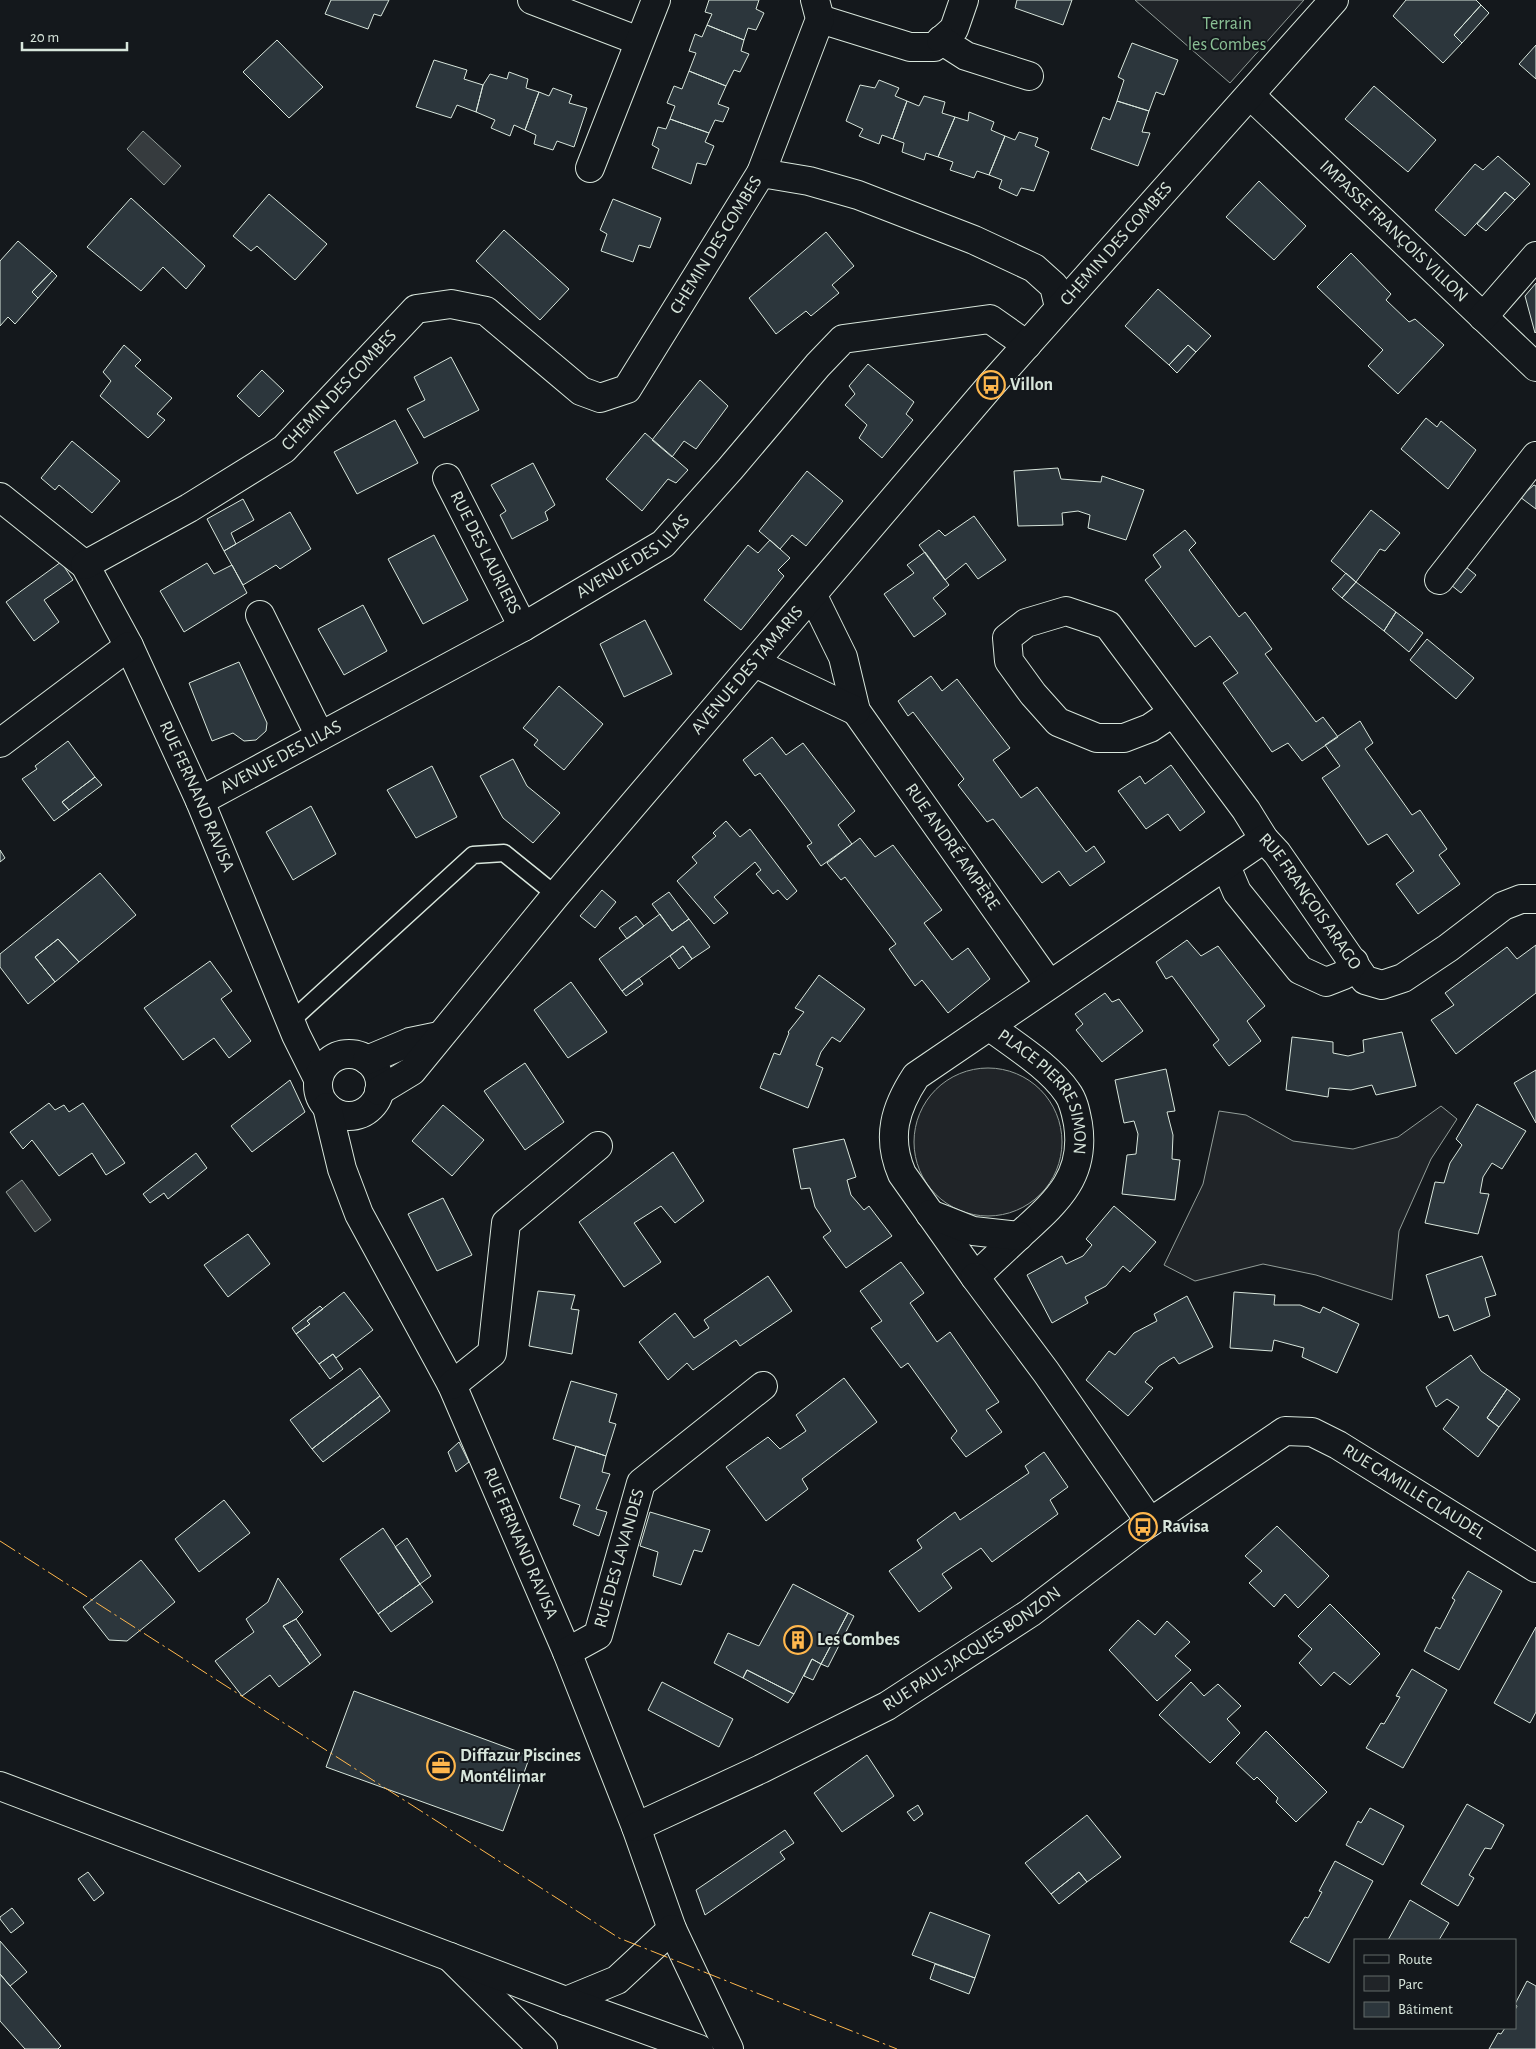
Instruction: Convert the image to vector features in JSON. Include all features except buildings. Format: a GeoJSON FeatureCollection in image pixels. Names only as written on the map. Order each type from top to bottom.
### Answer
{"type":"FeatureCollection","features":[{"type":"Feature","properties":{"kind":"street"},"geometry":{"type":"LineString","coordinates":[[532,0],[640,42]]}},
{"type":"Feature","properties":{"kind":"street"},"geometry":{"type":"LineString","coordinates":[[590,168],[656,0]]}},
{"type":"Feature","properties":{"kind":"street"},"geometry":{"type":"LineString","coordinates":[[761,173],[817,10],[910,47],[934,47],[954,29],[964,0]]}},
{"type":"Feature","properties":{"kind":"street","name":"CHEMIN DES COMBES"},"geometry":{"type":"LineString","coordinates":[[1059,307],[1334,0]]}},
{"type":"Feature","properties":{"kind":"street"},"geometry":{"type":"LineString","coordinates":[[941,40],[966,56],[1029,76]]}},
{"type":"Feature","properties":{"kind":"street","name":"IMPASSE FRANÇOIS VILLON"},"geometry":{"type":"LineString","coordinates":[[1250,95],[1536,367]]}},
{"type":"Feature","properties":{"kind":"street","name":"CHEMIN DES COMBES"},"geometry":{"type":"LineString","coordinates":[[85,565],[189,508],[284,449],[416,310],[451,304],[486,311],[581,391],[600,398],[627,389],[761,173],[808,182],[858,195],[974,240],[1034,268],[1054,286],[1059,307]]}},
{"type":"Feature","properties":{"kind":"street"},"geometry":{"type":"LineString","coordinates":[[1483,317],[1536,256]]}},
{"type":"Feature","properties":{"kind":"street","name":"AVENUE DES TAMARIS"},"geometry":{"type":"LineString","coordinates":[[372,1102],[412,1071],[438,1036],[556,895],[1059,307]]}},
{"type":"Feature","properties":{"kind":"street","name":"AVENUE DES LILAS"},"geometry":{"type":"LineString","coordinates":[[200,801],[523,627],[663,544],[730,469],[818,365],[843,339],[990,319],[1027,345]]}},
{"type":"Feature","properties":{"kind":"street"},"geometry":{"type":"LineString","coordinates":[[1439,580],[1536,456]]}},
{"type":"Feature","properties":{"kind":"street","name":"RUE DES LAURIERS"},"geometry":{"type":"LineString","coordinates":[[447,478],[523,627]]}},
{"type":"Feature","properties":{"kind":"street"},"geometry":{"type":"LineString","coordinates":[[0,496],[85,565]]}},
{"type":"Feature","properties":{"kind":"street","name":"RUE FERNAND RAVISA"},"geometry":{"type":"LineString","coordinates":[[85,565],[129,646],[200,801],[294,1028],[318,1079]]}},
{"type":"Feature","properties":{"kind":"street","name":"RUE ANDRÉ AMPÈRE"},"geometry":{"type":"LineString","coordinates":[[813,596],[843,657],[856,710],[1049,984]]}},
{"type":"Feature","properties":{"kind":"street","name":"RUE FRANÇOIS ARAGO"},"geometry":{"type":"LineString","coordinates":[[1172,713],[1150,728],[1124,738],[1097,738],[1058,722],[1033,694],[1009,661],[1007,638],[1026,623],[1066,611],[1108,626],[1246,810],[1264,839],[1277,852],[1365,980],[1382,985],[1403,978],[1448,948],[1503,906],[1521,899],[1536,899]]}},
{"type":"Feature","properties":{"kind":"street"},"geometry":{"type":"LineString","coordinates":[[260,615],[320,736]]}},
{"type":"Feature","properties":{"kind":"street"},"geometry":{"type":"LineString","coordinates":[[0,743],[129,646]]}},
{"type":"Feature","properties":{"kind":"street","name":"RUE ANDRÉ AMPÈRE"},"geometry":{"type":"LineString","coordinates":[[755,663],[856,710]]}},
{"type":"Feature","properties":{"kind":"street"},"geometry":{"type":"LineString","coordinates":[[989,1026],[1264,839]]}},
{"type":"Feature","properties":{"kind":"street"},"geometry":{"type":"LineString","coordinates":[[1226,866],[1237,892],[1300,970],[1326,982],[1344,975],[1354,962]]}},
{"type":"Feature","properties":{"kind":"street","name":"PLACE PIERRE SIMON"},"geometry":{"type":"LineString","coordinates":[[989,1026],[1051,1074],[1068,1093],[1076,1114],[1080,1137],[1078,1159],[1070,1181],[1058,1200],[975,1277],[902,1174],[897,1162],[894,1140],[896,1117],[904,1095],[916,1076],[989,1026]]}},
{"type":"Feature","properties":{"kind":"street"},"geometry":{"type":"LineString","coordinates":[[294,1028],[316,1047],[337,1056]]}},
{"type":"Feature","properties":{"kind":"street"},"geometry":{"type":"LineString","coordinates":[[367,1060],[410,1042],[438,1036]]}},
{"type":"Feature","properties":{"kind":"street"},"geometry":{"type":"LineString","coordinates":[[342,1169],[354,1133],[372,1102],[379,1076],[367,1060],[358,1055],[337,1056],[322,1069],[318,1079],[318,1089],[326,1107],[335,1113],[355,1116],[372,1102]]}},
{"type":"Feature","properties":{"kind":"street","name":"RUE FERNAND RAVISA"},"geometry":{"type":"LineString","coordinates":[[326,1107],[342,1169],[358,1214],[452,1386],[567,1652],[636,1827],[672,1929],[729,2049]]}},
{"type":"Feature","properties":{"kind":"street"},"geometry":{"type":"LineString","coordinates":[[452,1386],[492,1353],[506,1223],[598,1146]]}},
{"type":"Feature","properties":{"kind":"street"},"geometry":{"type":"LineString","coordinates":[[930,1214],[973,1231],[1019,1236]]}},
{"type":"Feature","properties":{"kind":"street"},"geometry":{"type":"LineString","coordinates":[[975,1277],[1046,1372],[1150,1522]]}},
{"type":"Feature","properties":{"kind":"street","name":"RUE DES LAVANDES"},"geometry":{"type":"LineString","coordinates":[[567,1652],[598,1634],[641,1483],[763,1386]]}},
{"type":"Feature","properties":{"kind":"street","name":"RUE PAUL-JACQUES BONZON"},"geometry":{"type":"LineString","coordinates":[[636,1827],[761,1769],[887,1706],[1030,1613],[1150,1522],[1284,1431]]}},
{"type":"Feature","properties":{"kind":"street","name":"RUE CAMILLE CLAUDEL"},"geometry":{"type":"LineString","coordinates":[[1284,1431],[1312,1432],[1338,1445],[1536,1568]]}},
{"type":"Feature","properties":{"kind":"street"},"geometry":{"type":"LineString","coordinates":[[0,1786],[566,2001],[699,2049]]}},
{"type":"Feature","properties":{"kind":"street"},"geometry":{"type":"LineString","coordinates":[[566,2001],[617,1980],[672,1929]]}},
{"type":"Feature","properties":{"kind":"street"},"geometry":{"type":"LineString","coordinates":[[450,1957],[544,2049]]}},
{"type":"Feature","properties":{"kind":"lane"},"geometry":{"type":"LineString","coordinates":[[294,1028],[473,855],[504,853],[556,895]]}},
{"type":"Feature","properties":{"kind":"green space","name":"Terrain les Combes"},"geometry":{"type":"Polygon","coordinates":[[[1135,0],[1304,0],[1230,83],[1135,0]]]}},
{"type":"Feature","properties":{"kind":"green space"},"geometry":{"type":"Polygon","coordinates":[[[988,1068],[1016,1074],[1040,1090],[1056,1114],[1062,1142],[1056,1170],[1040,1194],[1016,1210],[988,1216],[960,1210],[936,1194],[920,1170],[914,1142],[920,1114],[936,1090],[960,1074],[988,1068]]]}},
{"type":"Feature","properties":{"kind":"green space"},"geometry":{"type":"Polygon","coordinates":[[[1441,1106],[1457,1119],[1431,1159],[1399,1231],[1392,1300],[1316,1275],[1263,1264],[1195,1281],[1164,1265],[1203,1184],[1219,1111],[1246,1115],[1293,1141],[1353,1149],[1398,1137],[1441,1106]]]}},
{"type":"Feature","properties":{"kind":"shaded area"},"geometry":{"type":"Polygon","coordinates":[[[143,131],[181,166],[164,185],[127,149],[143,131]]]}},
{"type":"Feature","properties":{"kind":"shaded area"},"geometry":{"type":"Polygon","coordinates":[[[22,1180],[51,1220],[35,1232],[6,1192],[22,1180]]]}},
{"type":"Feature","properties":{"kind":"power"},"geometry":{"type":"LineString","coordinates":[[0,1541],[619,1938],[897,2049]]}},
{"type":"Feature","properties":{"kind":"place","name":"Villon"},"geometry":{"type":"Point","coordinates":[991,385]}},
{"type":"Feature","properties":{"kind":"place","name":"Ravisa"},"geometry":{"type":"Point","coordinates":[1143,1527]}},
{"type":"Feature","properties":{"kind":"place","name":"Les Combes"},"geometry":{"type":"Point","coordinates":[798,1640]}},
{"type":"Feature","properties":{"kind":"place","name":"Diffazur Piscines Montélimar"},"geometry":{"type":"Point","coordinates":[441,1766]}}]}
